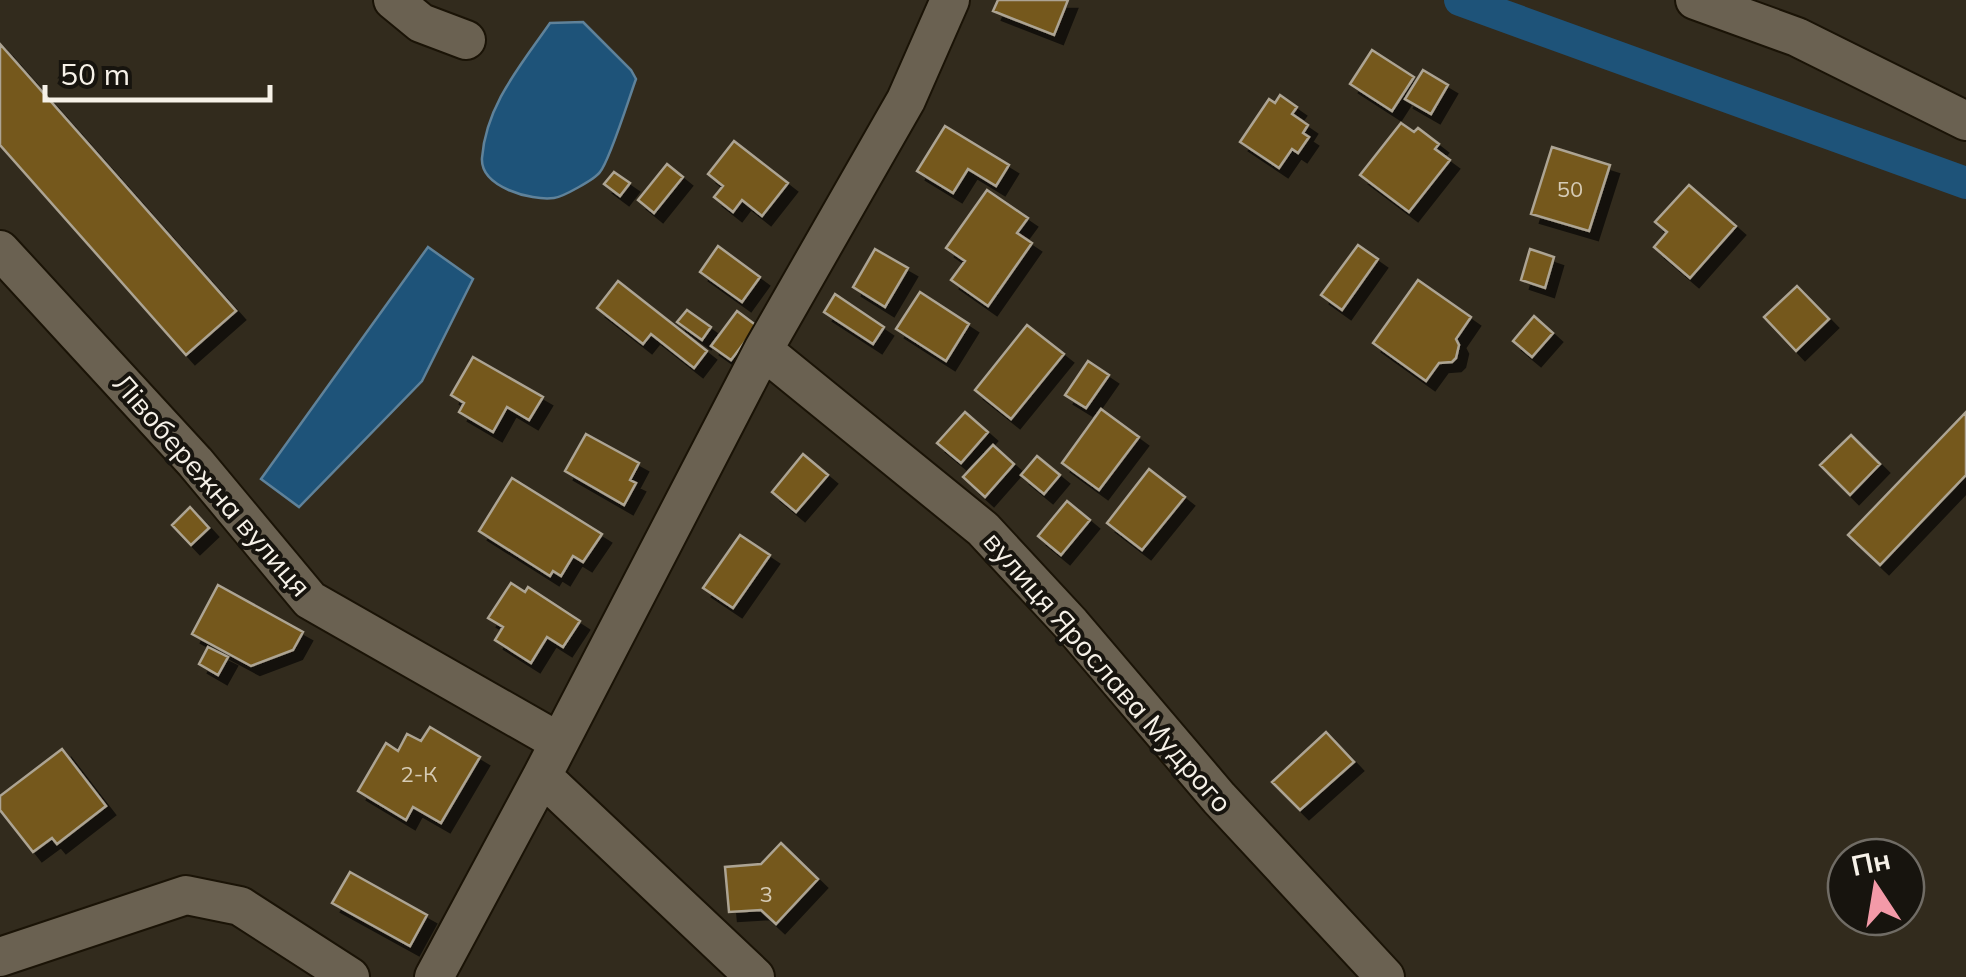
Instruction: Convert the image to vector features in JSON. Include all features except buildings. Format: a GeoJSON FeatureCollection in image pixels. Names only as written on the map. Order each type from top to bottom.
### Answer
{"type":"FeatureCollection","features":[{"type":"Feature","properties":{"kind":"street"},"geometry":{"type":"LineString","coordinates":[[393,0],[421,23],[466,40]]}},
{"type":"Feature","properties":{"kind":"street"},"geometry":{"type":"LineString","coordinates":[[434,977],[763,350],[906,100],[950,0]]}},
{"type":"Feature","properties":{"kind":"street"},"geometry":{"type":"LineString","coordinates":[[1696,0],[1797,37],[1966,121]]}},
{"type":"Feature","properties":{"kind":"street","name":"Лівобережна вулиця"},"geometry":{"type":"LineString","coordinates":[[0,250],[195,462],[310,600],[559,742]]}},
{"type":"Feature","properties":{"kind":"street","name":"вулиця Ярослава Мудрого"},"geometry":{"type":"LineString","coordinates":[[763,350],[983,529],[1071,624],[1219,798],[1386,977]]}},
{"type":"Feature","properties":{"kind":"street"},"geometry":{"type":"LineString","coordinates":[[542,776],[755,977]]}},
{"type":"Feature","properties":{"kind":"street"},"geometry":{"type":"LineString","coordinates":[[0,957],[186,895],[240,906],[350,977]]}},
{"type":"Feature","properties":{"kind":"water"},"geometry":{"type":"Polygon","coordinates":[[[583,22],[636,79],[609,155],[597,175],[558,197],[533,197],[509,190],[489,177],[484,168],[482,158],[490,120],[517,70],[550,23],[583,22]]]}},
{"type":"Feature","properties":{"kind":"water"},"geometry":{"type":"Polygon","coordinates":[[[428,247],[473,279],[422,381],[299,507],[261,479],[428,247]]]}},
{"type":"Feature","properties":{"kind":"waterway"},"geometry":{"type":"LineString","coordinates":[[1460,0],[1966,183]]}}]}
